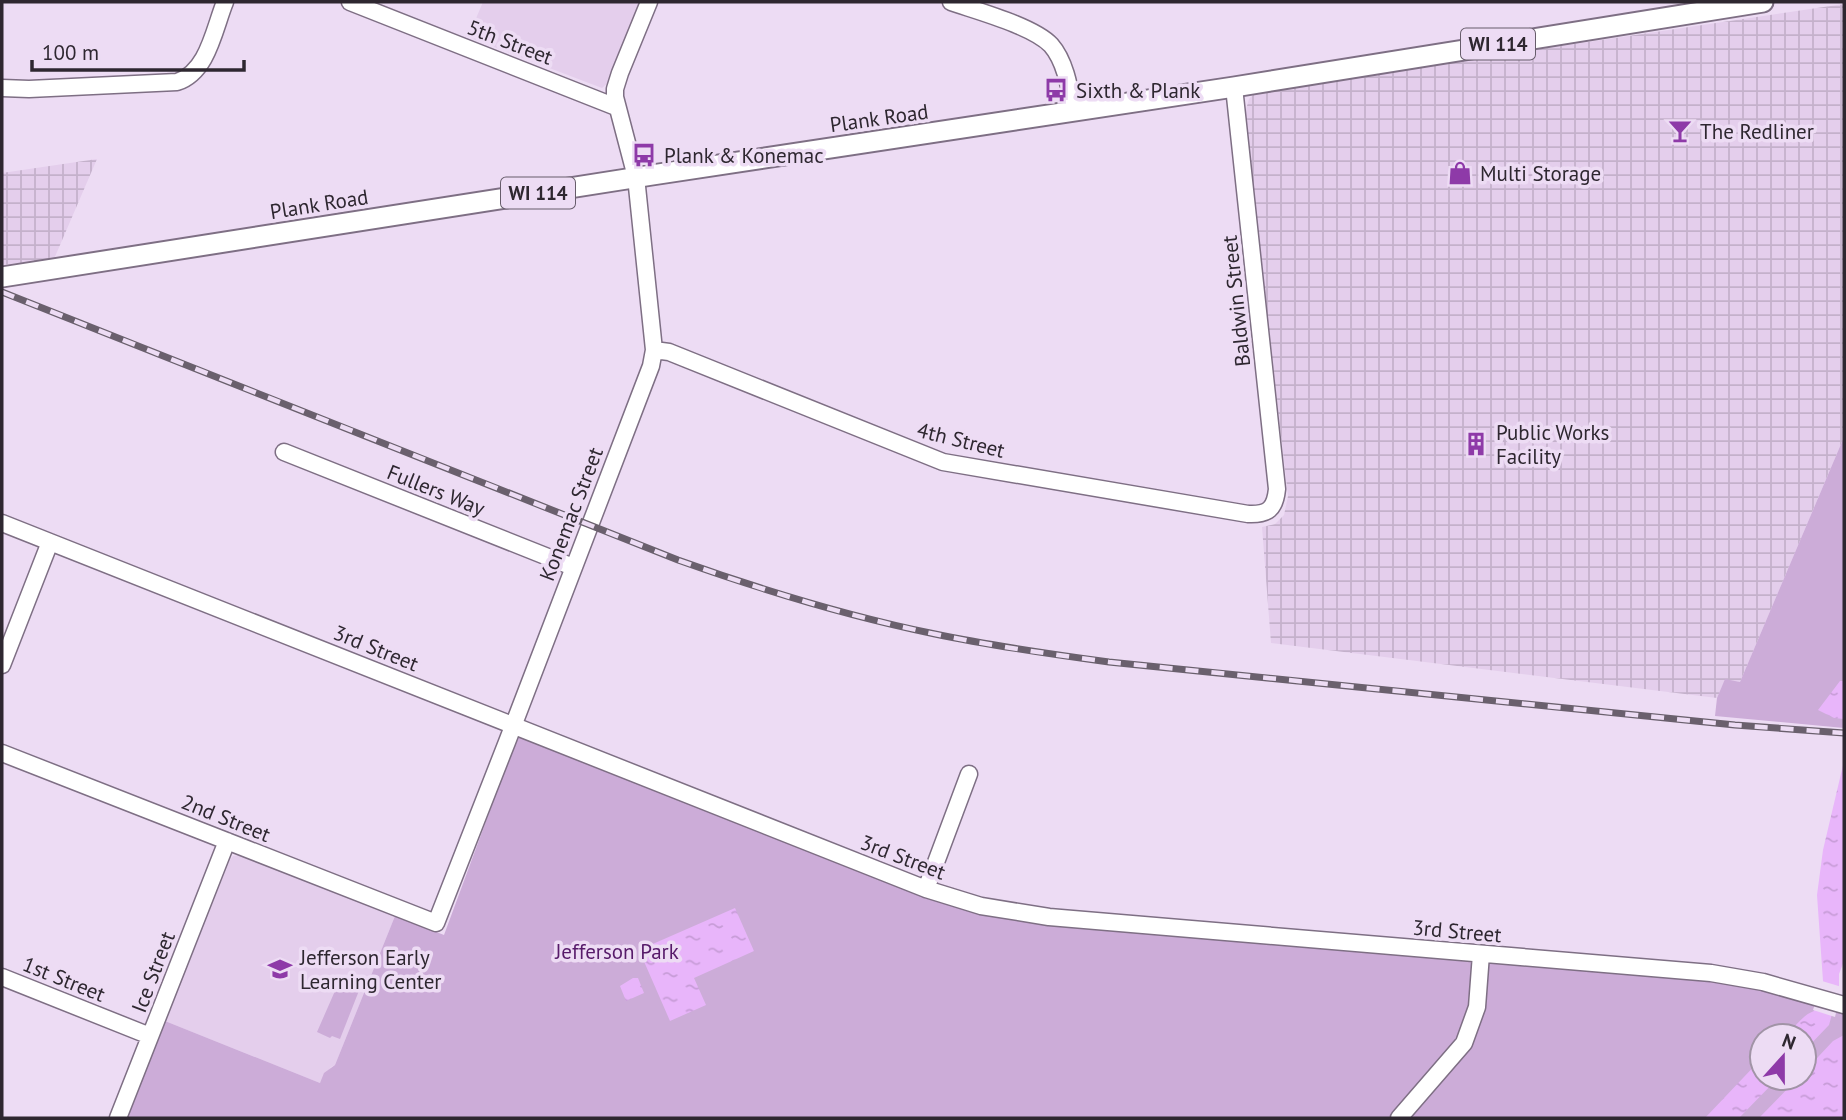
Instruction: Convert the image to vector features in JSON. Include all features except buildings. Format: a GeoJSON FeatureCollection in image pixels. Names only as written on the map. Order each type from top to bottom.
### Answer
{"type":"FeatureCollection","features":[{"type":"Feature","properties":{"kind":"main road","name":"Plank Road"},"geometry":{"type":"LineString","coordinates":[[2,277],[636,177],[1074,112],[1763,2]]}},
{"type":"Feature","properties":{"kind":"street"},"geometry":{"type":"LineString","coordinates":[[2,88],[177,82],[186,79],[201,65],[225,2]]}},
{"type":"Feature","properties":{"kind":"street","name":"5th Street"},"geometry":{"type":"LineString","coordinates":[[350,2],[617,107]]}},
{"type":"Feature","properties":{"kind":"street"},"geometry":{"type":"LineString","coordinates":[[617,107],[615,89],[649,2]]}},
{"type":"Feature","properties":{"kind":"street"},"geometry":{"type":"LineString","coordinates":[[951,2],[1030,31],[1052,46],[1063,69],[1074,112]]}},
{"type":"Feature","properties":{"kind":"street","name":"Baldwin Street"},"geometry":{"type":"LineString","coordinates":[[1234,87],[1277,489],[1271,510]]}},
{"type":"Feature","properties":{"kind":"street","name":"Konemac Street"},"geometry":{"type":"LineString","coordinates":[[436,923],[651,366],[654,350],[634,160],[617,107]]}},
{"type":"Feature","properties":{"kind":"street","name":"4th Street"},"geometry":{"type":"LineString","coordinates":[[654,350],[668,352],[943,462],[1248,514],[1271,510]]}},
{"type":"Feature","properties":{"kind":"street","name":"Fullers Way"},"geometry":{"type":"LineString","coordinates":[[284,452],[573,567]]}},
{"type":"Feature","properties":{"kind":"street","name":"3rd Street"},"geometry":{"type":"LineString","coordinates":[[2,523],[926,889],[981,906],[1049,917],[1711,973],[1763,982],[1842,1004]]}},
{"type":"Feature","properties":{"kind":"street"},"geometry":{"type":"LineString","coordinates":[[2,665],[50,542]]}},
{"type":"Feature","properties":{"kind":"street","name":"2nd Street"},"geometry":{"type":"LineString","coordinates":[[2,752],[436,923]]}},
{"type":"Feature","properties":{"kind":"street"},"geometry":{"type":"LineString","coordinates":[[926,889],[969,774]]}},
{"type":"Feature","properties":{"kind":"street","name":"Ice Street"},"geometry":{"type":"LineString","coordinates":[[118,1118],[227,841]]}},
{"type":"Feature","properties":{"kind":"street"},"geometry":{"type":"LineString","coordinates":[[1399,1118],[1464,1043],[1477,1007],[1480,954]]}},
{"type":"Feature","properties":{"kind":"street","name":"1st Street"},"geometry":{"type":"LineString","coordinates":[[2,977],[150,1036]]}},
{"type":"Feature","properties":{"kind":"shaded area"},"geometry":{"type":"Polygon","coordinates":[[[483,2],[639,2],[609,82],[602,88],[468,37],[483,2]]]}},
{"type":"Feature","properties":{"kind":"shaded area"},"geometry":{"type":"Polygon","coordinates":[[[1844,4],[1844,437],[1740,682],[1725,680],[1717,698],[1271,643],[1262,527],[1275,524],[1284,515],[1288,496],[1244,116],[1249,99],[1257,91],[1844,4]]]}},
{"type":"Feature","properties":{"kind":"shaded area"},"geometry":{"type":"Polygon","coordinates":[[[97,159],[54,259],[2,265],[2,173],[97,159]]]}},
{"type":"Feature","properties":{"kind":"shaded area","name":"Jefferson Early Learning Center"},"geometry":{"type":"Polygon","coordinates":[[[242,855],[395,916],[335,1065],[320,1083],[165,1021],[230,860],[233,856],[242,855]]]}},
{"type":"Feature","properties":{"kind":"green space"},"geometry":{"type":"Polygon","coordinates":[[[1844,437],[1844,728],[1715,716],[1717,698],[1725,679],[1740,682],[1844,437]]]}},
{"type":"Feature","properties":{"kind":"green space","name":"Jefferson Park"},"geometry":{"type":"Polygon","coordinates":[[[519,732],[952,903],[1707,978],[1844,1006],[1844,1118],[127,1118],[165,1021],[320,1083],[324,1073],[335,1065],[395,916],[444,935],[519,732]]]}},
{"type":"Feature","properties":{"kind":"green space"},"geometry":{"type":"Polygon","coordinates":[[[342,975],[362,983],[340,1039],[332,1036],[330,1038],[317,1032],[342,975]]]}},
{"type":"Feature","properties":{"kind":"water"},"geometry":{"type":"Polygon","coordinates":[[[1840,681],[1844,681],[1844,719],[1834,718],[1818,710],[1840,681]]]}},
{"type":"Feature","properties":{"kind":"water"},"geometry":{"type":"Polygon","coordinates":[[[1844,761],[1844,961],[1829,1025],[1818,1036],[1818,1022],[1799,1022],[1814,1011],[1823,981],[1817,895],[1823,850],[1844,761]]]}},
{"type":"Feature","properties":{"kind":"water"},"geometry":{"type":"Polygon","coordinates":[[[735,908],[754,951],[694,978],[706,1005],[670,1021],[639,950],[735,908]]]}},
{"type":"Feature","properties":{"kind":"water"},"geometry":{"type":"Polygon","coordinates":[[[638,978],[644,993],[626,1001],[620,986],[638,978]]]}},
{"type":"Feature","properties":{"kind":"water"},"geometry":{"type":"Polygon","coordinates":[[[1844,1035],[1844,1118],[1759,1118],[1784,1092],[1818,1092],[1818,1057],[1833,1041],[1844,1035]]]}},
{"type":"Feature","properties":{"kind":"water"},"geometry":{"type":"Polygon","coordinates":[[[1748,1073],[1748,1092],[1764,1092],[1739,1118],[1705,1118],[1748,1073]]]}},
{"type":"Feature","properties":{"kind":"pier"},"geometry":{"type":"Polygon","coordinates":[[[1822,981],[1842,987],[1835,1017],[1813,1010],[1822,981]]]}},
{"type":"Feature","properties":{"kind":"railway"},"geometry":{"type":"LineString","coordinates":[[2,292],[678,560],[805,602],[902,627],[1000,646],[1109,662],[1735,725],[1844,733]]}},
{"type":"Feature","properties":{"kind":"place","name":"Sixth & Plank"},"geometry":{"type":"Point","coordinates":[1056,90]}},
{"type":"Feature","properties":{"kind":"place","name":"The Redliner"},"geometry":{"type":"Point","coordinates":[1680,131]}},
{"type":"Feature","properties":{"kind":"place","name":"Plank & Konemac"},"geometry":{"type":"Point","coordinates":[644,155]}},
{"type":"Feature","properties":{"kind":"place","name":"Multi Storage"},"geometry":{"type":"Point","coordinates":[1460,173]}},
{"type":"Feature","properties":{"kind":"place","name":"Public Works Facility"},"geometry":{"type":"Point","coordinates":[1476,444]}},
{"type":"Feature","properties":{"kind":"place","name":"Jefferson Early Learning Center"},"geometry":{"type":"Point","coordinates":[280,969]}}]}
